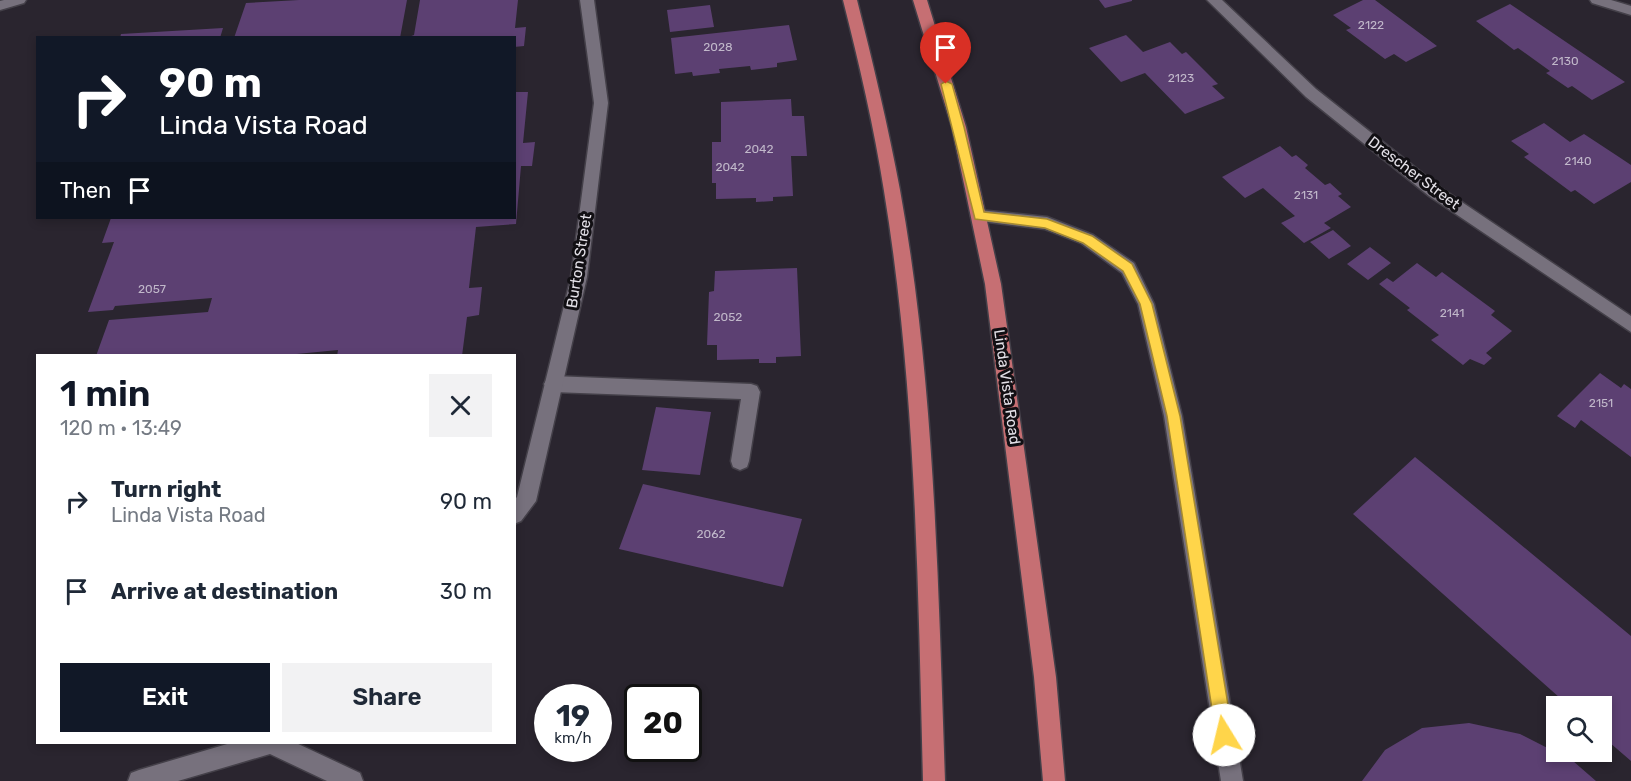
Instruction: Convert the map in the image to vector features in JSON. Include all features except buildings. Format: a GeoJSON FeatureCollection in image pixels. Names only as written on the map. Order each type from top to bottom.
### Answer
{"type":"FeatureCollection","features":[{"type":"Feature","properties":{"kind":"main road"},"geometry":{"type":"LineString","coordinates":[[850,0],[872,87],[889,179],[915,379],[929,632],[934,781]]}},
{"type":"Feature","properties":{"kind":"main road","name":"Linda Vista Road"},"geometry":{"type":"LineString","coordinates":[[920,0],[959,127],[979,216],[1008,385],[1045,676],[1054,781]]}},
{"type":"Feature","properties":{"kind":"street"},"geometry":{"type":"LineString","coordinates":[[0,6],[20,0]]}},
{"type":"Feature","properties":{"kind":"street","name":"Burton Street"},"geometry":{"type":"LineString","coordinates":[[516,512],[526,501],[579,277],[601,103],[587,0]]}},
{"type":"Feature","properties":{"kind":"street","name":"Drescher Street"},"geometry":{"type":"LineString","coordinates":[[1214,0],[1311,93],[1435,192],[1631,326]]}},
{"type":"Feature","properties":{"kind":"street"},"geometry":{"type":"LineString","coordinates":[[1597,0],[1631,11]]}},
{"type":"Feature","properties":{"kind":"street"},"geometry":{"type":"LineString","coordinates":[[979,216],[1047,223],[1087,239],[1128,268],[1146,304],[1173,416],[1232,781]]}},
{"type":"Feature","properties":{"kind":"street"},"geometry":{"type":"LineString","coordinates":[[554,384],[751,392],[740,461]]}},
{"type":"Feature","properties":{"kind":"street"},"geometry":{"type":"LineString","coordinates":[[139,781],[268,744]]}},
{"type":"Feature","properties":{"kind":"street"},"geometry":{"type":"LineString","coordinates":[[273,744],[352,781]]}},
{"type":"Feature","properties":{"kind":"route"},"geometry":{"type":"LineString","coordinates":[[946,84],[959,127],[979,216],[1047,223],[1087,239],[1128,268],[1146,304],[1173,416],[1224,735]]}}]}
